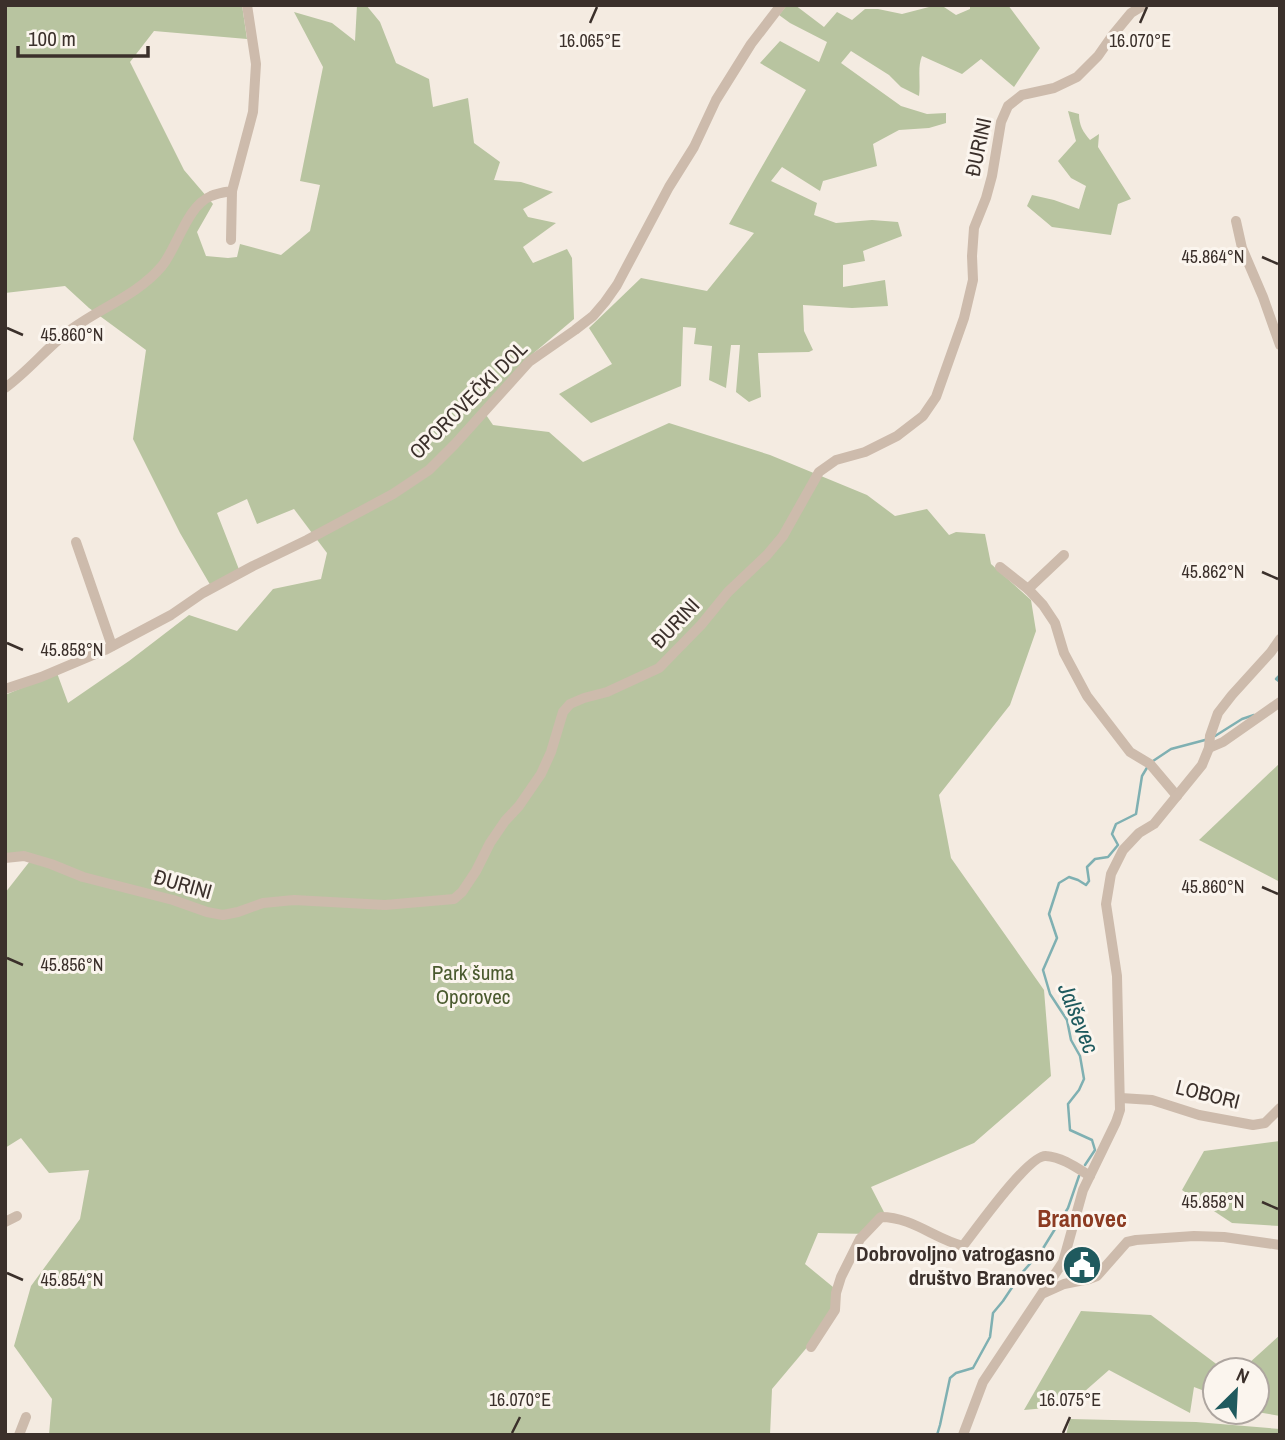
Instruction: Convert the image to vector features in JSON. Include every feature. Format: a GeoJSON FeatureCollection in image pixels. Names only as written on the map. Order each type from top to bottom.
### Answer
{"type":"FeatureCollection","features":[{"type":"Feature","properties":{"kind":"street"},"geometry":{"type":"LineString","coordinates":[[231,240],[232,191],[253,112],[256,64],[247,5]]}},
{"type":"Feature","properties":{"kind":"street","name":"OPOROVEČKI DOL"},"geometry":{"type":"LineString","coordinates":[[5,690],[112,646],[171,615],[203,593],[393,494],[429,470],[529,362],[593,316],[617,285],[669,187],[694,147],[716,100],[751,44],[781,5]]}},
{"type":"Feature","properties":{"kind":"street","name":"ĐURINI"},"geometry":{"type":"LineString","coordinates":[[5,858],[24,856],[83,877],[223,915],[263,903],[294,900],[385,905],[454,899],[476,871],[505,821],[541,774],[563,712],[570,704],[607,692],[659,668],[783,536],[819,472],[836,460],[865,453],[897,436],[923,415],[936,397],[964,318],[973,280],[974,228],[986,198],[1001,122],[1008,106],[1022,95],[1054,88],[1077,77],[1098,56],[1131,13],[1144,5]]}},
{"type":"Feature","properties":{"kind":"street"},"geometry":{"type":"LineString","coordinates":[[5,388],[64,335],[143,284],[162,265],[199,205],[209,196],[232,191]]}},
{"type":"Feature","properties":{"kind":"street"},"geometry":{"type":"LineString","coordinates":[[1236,221],[1242,248],[1280,345]]}},
{"type":"Feature","properties":{"kind":"street"},"geometry":{"type":"LineString","coordinates":[[76,542],[112,646]]}},
{"type":"Feature","properties":{"kind":"street"},"geometry":{"type":"LineString","coordinates":[[1028,590],[1064,555]]}},
{"type":"Feature","properties":{"kind":"street"},"geometry":{"type":"LineString","coordinates":[[1000,567],[1028,590],[1055,623],[1064,653],[1087,696],[1130,752],[1150,764],[1177,796]]}},
{"type":"Feature","properties":{"kind":"street"},"geometry":{"type":"LineString","coordinates":[[963,1435],[983,1382],[1063,1262],[1076,1211],[1120,1110],[1117,976],[1106,904],[1111,874],[1123,850],[1139,833],[1154,824],[1202,765],[1218,713],[1280,639]]}},
{"type":"Feature","properties":{"kind":"street"},"geometry":{"type":"LineString","coordinates":[[1210,742],[1223,742],[1280,702]]}},
{"type":"Feature","properties":{"kind":"street","name":"LOBORI"},"geometry":{"type":"LineString","coordinates":[[1121,1098],[1152,1100],[1199,1115],[1253,1125],[1265,1124],[1280,1108]]}},
{"type":"Feature","properties":{"kind":"street"},"geometry":{"type":"LineString","coordinates":[[811,1347],[835,1310],[841,1277],[860,1239],[881,1217],[905,1220],[963,1246],[1016,1178],[1040,1157],[1045,1155],[1066,1162],[1090,1177]]}},
{"type":"Feature","properties":{"kind":"street"},"geometry":{"type":"LineString","coordinates":[[5,1222],[17,1216]]}},
{"type":"Feature","properties":{"kind":"street"},"geometry":{"type":"LineString","coordinates":[[1042,1294],[1064,1284],[1097,1276],[1127,1242],[1136,1240],[1223,1237],[1280,1245]]}},
{"type":"Feature","properties":{"kind":"street"},"geometry":{"type":"LineString","coordinates":[[19,1435],[26,1417]]}},
{"type":"Feature","properties":{"kind":"green space","name":"Park šuma Oporovec"},"geometry":{"type":"Polygon","coordinates":[[[5,5],[242,5],[247,39],[154,31],[130,62],[184,170],[213,204],[197,232],[206,256],[228,258],[237,257],[240,244],[281,255],[310,231],[320,185],[300,181],[323,67],[294,12],[332,23],[355,41],[357,5],[366,5],[380,22],[396,63],[429,79],[433,107],[468,98],[474,143],[500,162],[494,180],[521,182],[553,192],[523,209],[528,217],[556,223],[523,247],[533,263],[567,249],[572,258],[574,319],[529,357],[482,409],[493,425],[549,432],[583,462],[669,423],[770,455],[867,495],[895,516],[927,509],[949,535],[956,532],[985,534],[991,564],[1031,600],[1036,631],[1010,705],[939,795],[951,858],[1044,990],[1051,1076],[974,1143],[871,1187],[886,1216],[869,1234],[818,1233],[805,1264],[833,1287],[830,1320],[772,1389],[770,1435],[49,1435],[52,1399],[14,1346],[31,1286],[80,1219],[89,1170],[49,1173],[21,1138],[5,1148],[5,893],[30,861],[5,861],[5,695],[57,673],[68,703],[189,615],[237,631],[273,589],[321,579],[327,553],[294,509],[257,524],[247,499],[217,513],[240,572],[212,588],[180,533],[133,439],[146,350],[89,308],[65,286],[5,293],[5,5]]]}},
{"type":"Feature","properties":{"kind":"green space"},"geometry":{"type":"Polygon","coordinates":[[[787,5],[795,5],[824,27],[837,12],[852,20],[865,9],[902,14],[929,7],[944,7],[956,15],[970,9],[970,5],[1008,5],[1040,48],[1014,87],[981,59],[962,74],[922,56],[919,96],[901,87],[889,75],[851,51],[841,63],[901,106],[927,114],[946,113],[946,123],[929,128],[899,130],[873,144],[877,166],[823,181],[820,191],[782,167],[771,181],[817,203],[814,215],[836,223],[872,220],[898,222],[902,236],[863,251],[865,261],[843,265],[843,287],[885,280],[888,306],[852,308],[803,305],[804,331],[813,350],[758,353],[761,397],[749,402],[736,392],[740,345],[731,345],[726,388],[709,380],[712,346],[694,344],[696,328],[683,327],[681,386],[591,423],[559,394],[612,364],[589,328],[641,278],[707,291],[754,233],[729,224],[806,90],[760,63],[780,41],[819,62],[827,42],[779,15],[787,5]]]}},
{"type":"Feature","properties":{"kind":"green space"},"geometry":{"type":"Polygon","coordinates":[[[1068,111],[1079,114],[1082,128],[1090,140],[1099,134],[1098,147],[1131,199],[1118,204],[1111,235],[1052,227],[1027,206],[1032,195],[1079,209],[1086,186],[1071,178],[1058,161],[1076,141],[1068,111]]]}},
{"type":"Feature","properties":{"kind":"green space"},"geometry":{"type":"Polygon","coordinates":[[[1280,763],[1280,882],[1199,840],[1280,763]]]}},
{"type":"Feature","properties":{"kind":"green space"},"geometry":{"type":"Polygon","coordinates":[[[1280,1141],[1280,1226],[1232,1223],[1182,1190],[1204,1151],[1280,1141]]]}},
{"type":"Feature","properties":{"kind":"green space"},"geometry":{"type":"Polygon","coordinates":[[[1081,1311],[1151,1315],[1206,1356],[1201,1356],[1201,1390],[1194,1387],[1190,1413],[1109,1370],[1068,1406],[1024,1410],[1081,1311]]]}},
{"type":"Feature","properties":{"kind":"green space"},"geometry":{"type":"Polygon","coordinates":[[[1280,1335],[1280,1416],[1271,1414],[1271,1356],[1257,1356],[1280,1335]]]}},
{"type":"Feature","properties":{"kind":"green space"},"geometry":{"type":"Polygon","coordinates":[[[1070,1419],[1196,1422],[1201,1422],[1201,1426],[1280,1429],[1280,1435],[1066,1435],[1070,1419]]]}},
{"type":"Feature","properties":{"kind":"waterway","name":"Jalševec"},"geometry":{"type":"LineString","coordinates":[[1280,675],[1276,679],[1280,682]]}},
{"type":"Feature","properties":{"kind":"waterway","name":"Jalševec"},"geometry":{"type":"LineString","coordinates":[[1215,736],[1242,719],[1254,715]]}},
{"type":"Feature","properties":{"kind":"waterway","name":"Jalševec"},"geometry":{"type":"LineString","coordinates":[[1153,761],[1171,749],[1205,740]]}},
{"type":"Feature","properties":{"kind":"waterway","name":"Jalševec"},"geometry":{"type":"LineString","coordinates":[[1085,1165],[1095,1150],[1092,1140],[1070,1130],[1068,1104],[1084,1079],[1080,1056],[1071,1040],[1067,1020],[1050,994],[1043,970],[1057,938],[1049,914],[1059,883],[1069,877],[1086,885],[1089,881],[1087,867],[1095,859],[1108,857],[1118,845],[1112,834],[1116,824],[1136,814],[1142,776],[1148,766]]}},
{"type":"Feature","properties":{"kind":"waterway","name":"Jalševec"},"geometry":{"type":"LineString","coordinates":[[937,1435],[950,1378],[956,1373],[973,1368],[990,1337],[993,1313],[1042,1250],[1068,1208],[1079,1176]]}},
{"type":"Feature","properties":{"kind":"place","name":"Dobrovoljno vatrogasno društvo Branovec"},"geometry":{"type":"Point","coordinates":[1082,1265]}},
{"type":"Feature","properties":{"kind":"district","name":"Branovec"},"geometry":{"type":"Point","coordinates":[1082,1218]}}]}
